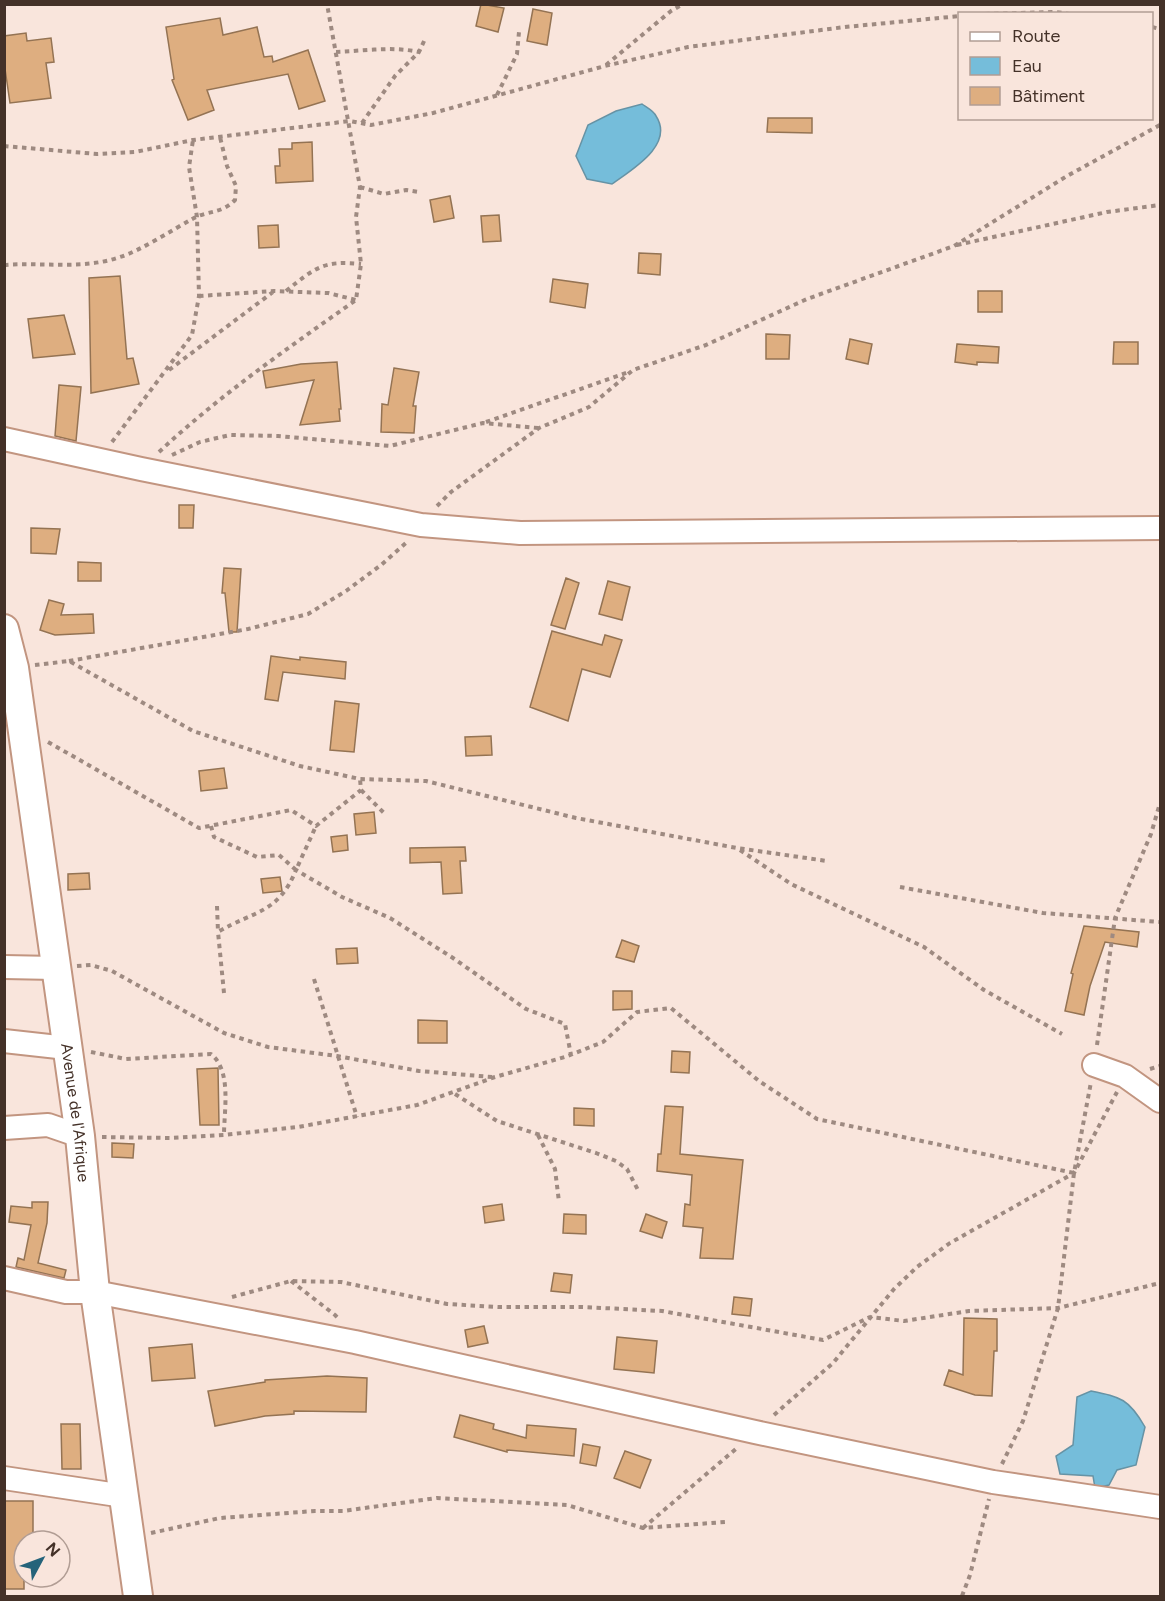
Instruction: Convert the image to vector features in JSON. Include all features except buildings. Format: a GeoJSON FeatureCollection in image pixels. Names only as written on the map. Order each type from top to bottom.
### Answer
{"type":"FeatureCollection","features":[{"type":"Feature","properties":{"kind":"main road","name":"Avenue de l'Afrique"},"geometry":{"type":"LineString","coordinates":[[4,629],[13,730],[55,968],[81,1136],[95,1292],[138,1596]]}},
{"type":"Feature","properties":{"kind":"street"},"geometry":{"type":"LineString","coordinates":[[4,439],[421,525],[520,533],[1161,528]]}},
{"type":"Feature","properties":{"kind":"street"},"geometry":{"type":"LineString","coordinates":[[4,968],[55,968]]}},
{"type":"Feature","properties":{"kind":"street"},"geometry":{"type":"LineString","coordinates":[[4,1041],[67,1048]]}},
{"type":"Feature","properties":{"kind":"street"},"geometry":{"type":"LineString","coordinates":[[1094,1065],[1125,1076],[1161,1101]]}},
{"type":"Feature","properties":{"kind":"street"},"geometry":{"type":"LineString","coordinates":[[4,1128],[48,1125],[81,1136]]}},
{"type":"Feature","properties":{"kind":"street"},"geometry":{"type":"LineString","coordinates":[[4,1278],[66,1292],[95,1292],[355,1342],[755,1432],[993,1482],[1161,1507]]}},
{"type":"Feature","properties":{"kind":"street"},"geometry":{"type":"LineString","coordinates":[[4,1478],[124,1496]]}},
{"type":"Feature","properties":{"kind":"path"},"geometry":{"type":"LineString","coordinates":[[141,469],[192,422],[257,370],[356,300],[361,264],[356,217],[360,187],[350,121],[327,4]]}},
{"type":"Feature","properties":{"kind":"path"},"geometry":{"type":"LineString","coordinates":[[605,66],[670,11],[683,4]]}},
{"type":"Feature","properties":{"kind":"path"},"geometry":{"type":"LineString","coordinates":[[4,146],[97,154],[135,152],[220,136],[350,121],[371,125],[433,112],[605,66],[688,47],[845,27],[958,16]]}},
{"type":"Feature","properties":{"kind":"path"},"geometry":{"type":"LineString","coordinates":[[497,95],[517,54],[519,32]]}},
{"type":"Feature","properties":{"kind":"path"},"geometry":{"type":"LineString","coordinates":[[362,123],[395,76],[419,52],[425,39]]}},
{"type":"Feature","properties":{"kind":"path"},"geometry":{"type":"LineString","coordinates":[[336,52],[385,50],[419,52]]}},
{"type":"Feature","properties":{"kind":"path"},"geometry":{"type":"LineString","coordinates":[[954,246],[1068,176],[1161,125]]}},
{"type":"Feature","properties":{"kind":"path"},"geometry":{"type":"LineString","coordinates":[[4,265],[80,265],[120,257],[197,217],[226,209],[236,200],[236,186],[227,166],[220,136]]}},
{"type":"Feature","properties":{"kind":"path"},"geometry":{"type":"LineString","coordinates":[[99,459],[192,335],[199,297],[197,217],[189,166],[193,140]]}},
{"type":"Feature","properties":{"kind":"path"},"geometry":{"type":"LineString","coordinates":[[360,187],[384,194],[406,190],[419,192]]}},
{"type":"Feature","properties":{"kind":"path"},"geometry":{"type":"LineString","coordinates":[[141,469],[200,442],[230,435],[278,436],[390,446],[483,423],[706,345],[807,299],[954,246],[1107,212],[1161,205]]}},
{"type":"Feature","properties":{"kind":"path"},"geometry":{"type":"LineString","coordinates":[[286,292],[311,271],[330,263],[361,264]]}},
{"type":"Feature","properties":{"kind":"path"},"geometry":{"type":"LineString","coordinates":[[199,297],[274,291],[328,293],[356,300]]}},
{"type":"Feature","properties":{"kind":"path"},"geometry":{"type":"LineString","coordinates":[[166,372],[274,291]]}},
{"type":"Feature","properties":{"kind":"path"},"geometry":{"type":"LineString","coordinates":[[8,668],[69,661],[248,629],[308,614],[346,591],[381,565],[405,544],[451,492],[539,428],[590,407],[633,370]]}},
{"type":"Feature","properties":{"kind":"path"},"geometry":{"type":"LineString","coordinates":[[483,423],[539,428]]}},
{"type":"Feature","properties":{"kind":"path"},"geometry":{"type":"LineString","coordinates":[[69,661],[193,731],[300,766],[360,779],[426,782],[576,818],[737,848],[827,861]]}},
{"type":"Feature","properties":{"kind":"path"},"geometry":{"type":"LineString","coordinates":[[13,730],[199,828],[291,810],[316,826]]}},
{"type":"Feature","properties":{"kind":"path"},"geometry":{"type":"LineString","coordinates":[[360,779],[361,790],[384,813]]}},
{"type":"Feature","properties":{"kind":"path"},"geometry":{"type":"LineString","coordinates":[[218,932],[236,921],[272,906],[289,887],[316,826],[361,790]]}},
{"type":"Feature","properties":{"kind":"path"},"geometry":{"type":"LineString","coordinates":[[962,1596],[970,1575],[993,1482],[1023,1421],[1058,1308],[1074,1173],[1094,1065],[1115,918],[1151,834],[1161,803]]}},
{"type":"Feature","properties":{"kind":"path"},"geometry":{"type":"LineString","coordinates":[[211,826],[214,837],[257,857],[279,855],[296,870],[342,897],[390,918],[526,1009],[565,1024],[571,1055]]}},
{"type":"Feature","properties":{"kind":"path"},"geometry":{"type":"LineString","coordinates":[[737,848],[791,884],[924,947],[984,990],[1062,1034]]}},
{"type":"Feature","properties":{"kind":"path"},"geometry":{"type":"LineString","coordinates":[[900,887],[1043,913],[1161,922]]}},
{"type":"Feature","properties":{"kind":"path"},"geometry":{"type":"LineString","coordinates":[[217,906],[224,993]]}},
{"type":"Feature","properties":{"kind":"path"},"geometry":{"type":"LineString","coordinates":[[55,968],[91,965],[112,971],[224,1033],[268,1047],[337,1056],[419,1071],[495,1077]]}},
{"type":"Feature","properties":{"kind":"path"},"geometry":{"type":"LineString","coordinates":[[314,979],[357,1117]]}},
{"type":"Feature","properties":{"kind":"path"},"geometry":{"type":"LineString","coordinates":[[81,1136],[170,1138],[224,1135],[298,1127],[417,1105],[454,1094],[495,1077],[571,1055],[603,1042],[637,1012],[671,1008],[759,1081],[817,1119],[1074,1173]]}},
{"type":"Feature","properties":{"kind":"path"},"geometry":{"type":"LineString","coordinates":[[67,1048],[126,1059],[211,1054],[219,1061],[224,1075],[224,1135]]}},
{"type":"Feature","properties":{"kind":"path"},"geometry":{"type":"LineString","coordinates":[[643,1528],[833,1363],[870,1317],[902,1281],[918,1267],[950,1243],[1074,1173],[1125,1076],[1161,1066]]}},
{"type":"Feature","properties":{"kind":"path"},"geometry":{"type":"LineString","coordinates":[[454,1094],[497,1121],[616,1161],[627,1168],[638,1190]]}},
{"type":"Feature","properties":{"kind":"path"},"geometry":{"type":"LineString","coordinates":[[537,1134],[555,1169],[559,1202]]}},
{"type":"Feature","properties":{"kind":"path"},"geometry":{"type":"LineString","coordinates":[[227,1298],[291,1281],[341,1282],[447,1304],[498,1308],[583,1307],[662,1311],[823,1340],[870,1317],[904,1321],[969,1311],[1058,1308],[1161,1283]]}},
{"type":"Feature","properties":{"kind":"path"},"geometry":{"type":"LineString","coordinates":[[291,1281],[335,1315],[355,1342]]}},
{"type":"Feature","properties":{"kind":"path"},"geometry":{"type":"LineString","coordinates":[[129,1537],[220,1518],[343,1511],[437,1498],[567,1506],[643,1528],[725,1522]]}},
{"type":"Feature","properties":{"kind":"water"},"geometry":{"type":"Polygon","coordinates":[[[642,104],[655,114],[660,127],[660,137],[655,147],[639,164],[612,184],[587,179],[576,156],[588,125],[616,111],[642,104]]]}},
{"type":"Feature","properties":{"kind":"water"},"geometry":{"type":"Polygon","coordinates":[[[1091,1391],[1110,1395],[1129,1405],[1145,1427],[1136,1465],[1117,1470],[1109,1485],[1095,1488],[1093,1476],[1060,1474],[1056,1456],[1073,1445],[1077,1397],[1091,1391]]]}}]}
